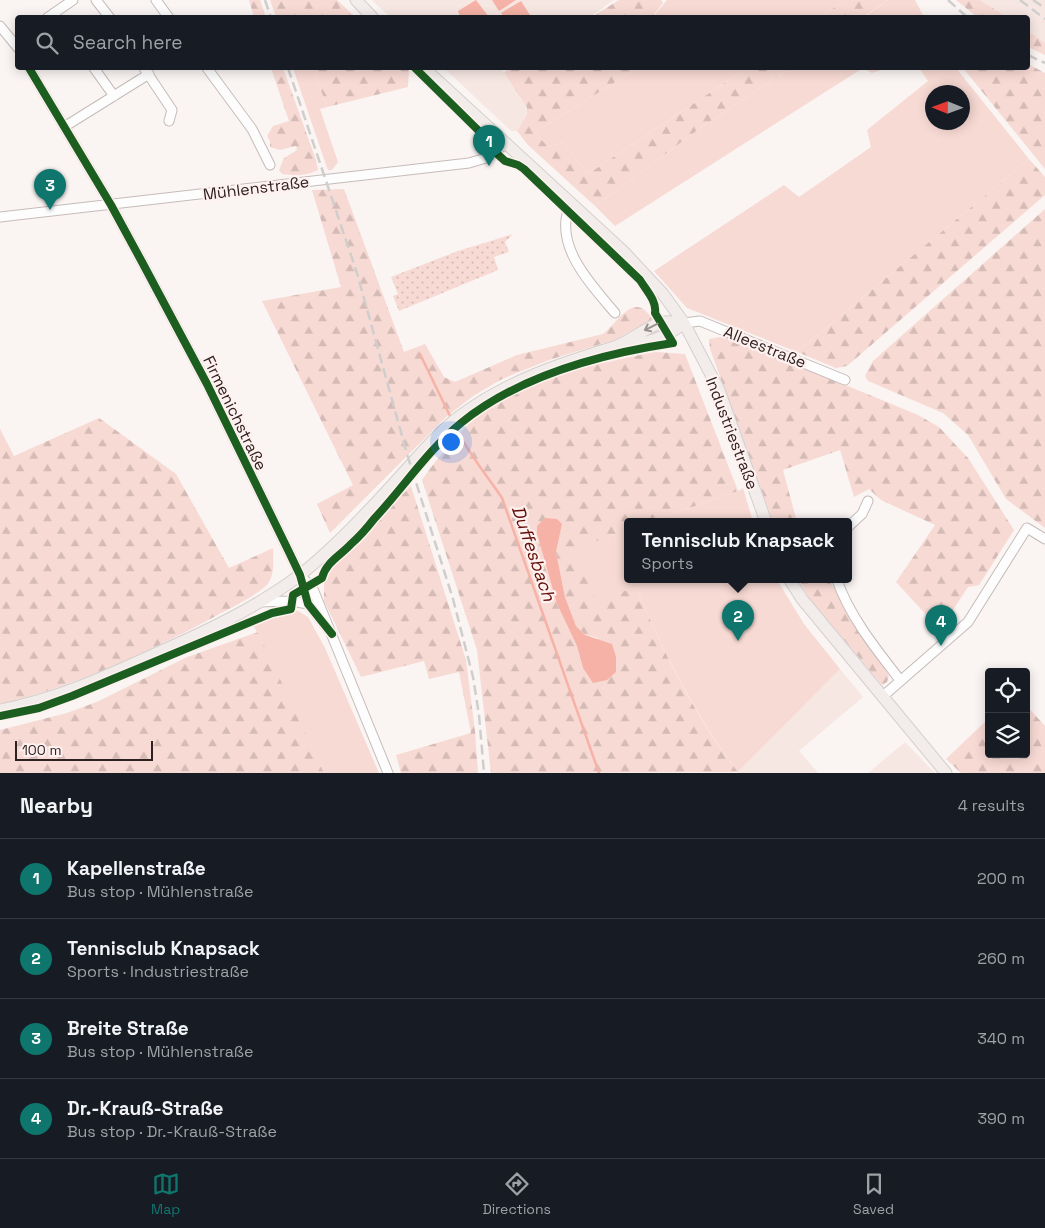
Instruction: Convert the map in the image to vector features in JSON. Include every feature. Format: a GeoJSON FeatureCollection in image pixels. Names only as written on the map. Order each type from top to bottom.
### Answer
{"type":"FeatureCollection","features":[{"type":"Feature","properties":{"kind":"main road"},"geometry":{"type":"LineString","coordinates":[[356,0],[370,15]]}},
{"type":"Feature","properties":{"kind":"main road","name":"Industriestraße"},"geometry":{"type":"LineString","coordinates":[[426,70],[507,142],[623,251],[663,294],[684,323],[719,390],[765,518]]}},
{"type":"Feature","properties":{"kind":"main road"},"geometry":{"type":"LineString","coordinates":[[0,710],[48,698],[91,682],[185,640],[258,602],[300,575],[362,517],[444,429],[459,416],[508,385],[568,361],[622,344],[662,322],[684,323]]}},
{"type":"Feature","properties":{"kind":"main road"},"geometry":{"type":"LineString","coordinates":[[792,583],[802,599],[946,773]]}},
{"type":"Feature","properties":{"kind":"street"},"geometry":{"type":"LineString","coordinates":[[61,14],[73,0]]}},
{"type":"Feature","properties":{"kind":"street"},"geometry":{"type":"LineString","coordinates":[[96,0],[108,15]]}},
{"type":"Feature","properties":{"kind":"street"},"geometry":{"type":"LineString","coordinates":[[156,0],[168,15]]}},
{"type":"Feature","properties":{"kind":"street"},"geometry":{"type":"LineString","coordinates":[[0,26],[15,41]]}},
{"type":"Feature","properties":{"kind":"street","name":"Firmenichstraße"},"geometry":{"type":"LineString","coordinates":[[30,70],[111,205],[207,384],[300,575],[308,604],[332,634]]}},
{"type":"Feature","properties":{"kind":"street"},"geometry":{"type":"LineString","coordinates":[[95,70],[114,96]]}},
{"type":"Feature","properties":{"kind":"street"},"geometry":{"type":"LineString","coordinates":[[208,70],[252,129],[270,164]]}},
{"type":"Feature","properties":{"kind":"street"},"geometry":{"type":"LineString","coordinates":[[64,127],[114,96],[146,71],[172,110],[169,121]]}},
{"type":"Feature","properties":{"kind":"street","name":"Mühlenstraße"},"geometry":{"type":"LineString","coordinates":[[0,217],[469,163],[486,158],[507,142]]}},
{"type":"Feature","properties":{"kind":"street"},"geometry":{"type":"LineString","coordinates":[[571,203],[565,218],[570,247],[586,277],[615,314]]}},
{"type":"Feature","properties":{"kind":"street","name":"Alleestraße"},"geometry":{"type":"LineString","coordinates":[[684,323],[700,321],[845,380]]}},
{"type":"Feature","properties":{"kind":"street"},"geometry":{"type":"LineString","coordinates":[[852,523],[862,514],[868,501]]}},
{"type":"Feature","properties":{"kind":"street"},"geometry":{"type":"LineString","coordinates":[[882,697],[968,622],[1027,528],[1045,539]]}},
{"type":"Feature","properties":{"kind":"street","name":"Firmenichstraße"},"geometry":{"type":"LineString","coordinates":[[300,575],[313,589],[388,773]]}},
{"type":"Feature","properties":{"kind":"street"},"geometry":{"type":"LineString","coordinates":[[838,583],[840,590],[870,642],[900,680]]}},
{"type":"Feature","properties":{"kind":"street"},"geometry":{"type":"LineString","coordinates":[[258,602],[292,601],[308,604]]}},
{"type":"Feature","properties":{"kind":"shaded area"},"geometry":{"type":"Polygon","coordinates":[[[372,0],[614,0],[592,15],[388,15],[372,0]]]}},
{"type":"Feature","properties":{"kind":"shaded area"},"geometry":{"type":"Polygon","coordinates":[[[476,0],[487,15],[459,15],[458,11],[476,0]]]}},
{"type":"Feature","properties":{"kind":"shaded area"},"geometry":{"type":"Polygon","coordinates":[[[492,0],[516,0],[499,11],[492,0]]]}},
{"type":"Feature","properties":{"kind":"shaded area"},"geometry":{"type":"Polygon","coordinates":[[[980,0],[1045,0],[1045,43],[1030,32],[1030,15],[1004,15],[980,0]]]}},
{"type":"Feature","properties":{"kind":"shaded area"},"geometry":{"type":"Polygon","coordinates":[[[521,1],[530,15],[502,15],[501,13],[521,1]]]}},
{"type":"Feature","properties":{"kind":"shaded area"},"geometry":{"type":"Polygon","coordinates":[[[446,70],[501,70],[527,106],[527,114],[517,131],[511,131],[446,70]]]}},
{"type":"Feature","properties":{"kind":"shaded area"},"geometry":{"type":"Polygon","coordinates":[[[545,518],[557,519],[562,524],[556,552],[565,597],[576,626],[585,635],[612,644],[616,657],[616,672],[607,680],[593,683],[583,668],[577,646],[557,604],[537,534],[537,526],[545,518]]]}},
{"type":"Feature","properties":{"kind":"shaded area"},"geometry":{"type":"Polygon","coordinates":[[[840,669],[863,697],[799,751],[818,773],[737,773],[840,669]]]}},
{"type":"Feature","properties":{"kind":"shaded area"},"geometry":{"type":"Polygon","coordinates":[[[905,742],[935,773],[868,773],[905,742]]]}},
{"type":"Feature","properties":{"kind":"green space"},"geometry":{"type":"Polygon","coordinates":[[[249,0],[260,0],[265,15],[253,15],[249,0]]]}},
{"type":"Feature","properties":{"kind":"green space"},"geometry":{"type":"Polygon","coordinates":[[[270,0],[337,0],[353,15],[275,15],[270,0]]]}},
{"type":"Feature","properties":{"kind":"green space"},"geometry":{"type":"Polygon","coordinates":[[[619,0],[661,0],[663,3],[654,15],[595,15],[619,0]]]}},
{"type":"Feature","properties":{"kind":"green space"},"geometry":{"type":"Polygon","coordinates":[[[667,0],[846,0],[823,15],[654,15],[667,0]]]}},
{"type":"Feature","properties":{"kind":"green space"},"geometry":{"type":"Polygon","coordinates":[[[846,0],[888,0],[866,15],[823,15],[846,0]]]}},
{"type":"Feature","properties":{"kind":"green space"},"geometry":{"type":"Polygon","coordinates":[[[888,0],[915,0],[923,15],[867,15],[888,0]]]}},
{"type":"Feature","properties":{"kind":"green space"},"geometry":{"type":"Polygon","coordinates":[[[956,0],[980,0],[1004,15],[975,15],[956,0]]]}},
{"type":"Feature","properties":{"kind":"green space"},"geometry":{"type":"Polygon","coordinates":[[[1030,32],[1045,43],[1045,55],[1030,48],[1030,32]]]}},
{"type":"Feature","properties":{"kind":"green space"},"geometry":{"type":"Polygon","coordinates":[[[1030,65],[1045,73],[1045,169],[965,70],[1030,70],[1030,65]]]}},
{"type":"Feature","properties":{"kind":"green space"},"geometry":{"type":"Polygon","coordinates":[[[272,70],[284,70],[318,170],[305,174],[291,175],[282,174],[279,170],[284,158],[297,150],[296,146],[280,150],[270,147],[270,141],[267,136],[273,126],[289,121],[272,70]]]}},
{"type":"Feature","properties":{"kind":"green space"},"geometry":{"type":"Polygon","coordinates":[[[294,70],[314,70],[327,107],[320,109],[338,162],[332,170],[328,170],[294,70]]]}},
{"type":"Feature","properties":{"kind":"green space"},"geometry":{"type":"Polygon","coordinates":[[[314,70],[409,71],[408,87],[327,107],[314,70]]]}},
{"type":"Feature","properties":{"kind":"green space"},"geometry":{"type":"Polygon","coordinates":[[[507,70],[635,70],[535,132],[548,147],[563,143],[588,174],[744,70],[787,70],[699,129],[595,206],[528,145],[517,131],[527,114],[527,107],[504,73],[507,70]]]}},
{"type":"Feature","properties":{"kind":"green space"},"geometry":{"type":"Polygon","coordinates":[[[635,70],[744,70],[588,174],[563,143],[548,147],[535,132],[635,70]]]}},
{"type":"Feature","properties":{"kind":"green space"},"geometry":{"type":"Polygon","coordinates":[[[787,70],[860,70],[615,226],[595,206],[699,129],[787,70]]]}},
{"type":"Feature","properties":{"kind":"green space"},"geometry":{"type":"Polygon","coordinates":[[[867,70],[881,70],[872,73],[867,70]]]}},
{"type":"Feature","properties":{"kind":"green space"},"geometry":{"type":"Polygon","coordinates":[[[920,70],[958,70],[970,85],[925,85],[925,130],[970,130],[970,85],[1029,159],[797,352],[687,308],[654,271],[784,185],[799,197],[871,147],[867,130],[928,81],[920,70]]]}},
{"type":"Feature","properties":{"kind":"green space"},"geometry":{"type":"Polygon","coordinates":[[[1029,159],[1045,177],[1045,195],[847,366],[836,368],[797,352],[1029,159]]]}},
{"type":"Feature","properties":{"kind":"green space"},"geometry":{"type":"Polygon","coordinates":[[[344,189],[404,352],[425,344],[444,377],[455,382],[517,355],[603,334],[626,311],[633,308],[639,307],[652,319],[617,339],[549,360],[502,379],[473,396],[446,417],[330,533],[317,504],[353,485],[262,301],[341,287],[312,190],[344,189]]]}},
{"type":"Feature","properties":{"kind":"green space"},"geometry":{"type":"Polygon","coordinates":[[[1045,209],[1045,528],[1006,499],[968,435],[943,413],[868,381],[865,376],[873,361],[1045,209]]]}},
{"type":"Feature","properties":{"kind":"green space"},"geometry":{"type":"Polygon","coordinates":[[[513,234],[505,242],[509,252],[494,257],[498,270],[399,311],[393,296],[398,294],[391,277],[458,251],[513,234]]]}},
{"type":"Feature","properties":{"kind":"green space"},"geometry":{"type":"Polygon","coordinates":[[[727,336],[918,415],[939,427],[968,458],[1014,530],[979,585],[968,587],[953,610],[953,621],[942,632],[896,582],[935,525],[881,500],[869,489],[854,497],[840,450],[783,470],[796,518],[772,518],[710,349],[709,339],[727,336]]]}},
{"type":"Feature","properties":{"kind":"green space"},"geometry":{"type":"Polygon","coordinates":[[[655,352],[685,354],[738,491],[660,518],[624,518],[624,531],[575,549],[596,601],[636,587],[681,683],[707,728],[738,772],[491,773],[477,650],[422,480],[456,437],[480,415],[520,391],[587,367],[655,352]],[[562,524],[537,534],[557,604],[577,646],[583,668],[598,638],[585,635],[576,626],[565,597],[556,552],[562,524]]]}},
{"type":"Feature","properties":{"kind":"green space"},"geometry":{"type":"Polygon","coordinates":[[[99,418],[176,474],[229,568],[273,548],[271,578],[266,586],[249,598],[143,653],[59,687],[0,704],[0,429],[14,456],[99,418]]]}},
{"type":"Feature","properties":{"kind":"green space"},"geometry":{"type":"Polygon","coordinates":[[[411,486],[466,660],[478,773],[401,773],[396,755],[471,733],[459,672],[429,679],[424,661],[361,677],[324,601],[324,580],[329,567],[411,486]]]}},
{"type":"Feature","properties":{"kind":"green space"},"geometry":{"type":"Polygon","coordinates":[[[743,488],[752,518],[660,518],[743,488]]]}},
{"type":"Feature","properties":{"kind":"green space"},"geometry":{"type":"Polygon","coordinates":[[[624,531],[624,583],[779,583],[804,624],[840,669],[738,772],[722,750],[681,683],[636,587],[596,602],[574,549],[624,531]]]}},
{"type":"Feature","properties":{"kind":"green space"},"geometry":{"type":"Polygon","coordinates":[[[801,583],[831,583],[889,676],[887,682],[882,685],[809,598],[801,583]]]}},
{"type":"Feature","properties":{"kind":"green space"},"geometry":{"type":"Polygon","coordinates":[[[285,610],[298,611],[308,617],[325,648],[379,773],[324,773],[252,622],[285,610]]]}},
{"type":"Feature","properties":{"kind":"green space"},"geometry":{"type":"Polygon","coordinates":[[[258,632],[324,773],[0,773],[0,730],[67,713],[99,701],[187,657],[258,632]]]}},
{"type":"Feature","properties":{"kind":"green space"},"geometry":{"type":"Polygon","coordinates":[[[1030,709],[1045,726],[1045,773],[961,773],[946,759],[985,722],[985,758],[1030,758],[1030,709]]]}},
{"type":"Feature","properties":{"kind":"waterway","name":"Duffesbach"},"geometry":{"type":"LineString","coordinates":[[420,354],[451,418]]}},
{"type":"Feature","properties":{"kind":"waterway","name":"Duffesbach"},"geometry":{"type":"LineString","coordinates":[[455,426],[471,454],[502,498],[599,773]]}},
{"type":"Feature","properties":{"kind":"railway"},"geometry":{"type":"LineString","coordinates":[[265,0],[270,15]]}},
{"type":"Feature","properties":{"kind":"railway"},"geometry":{"type":"LineString","coordinates":[[948,0],[965,15]]}},
{"type":"Feature","properties":{"kind":"railway"},"geometry":{"type":"LineString","coordinates":[[1020,0],[1045,19]]}},
{"type":"Feature","properties":{"kind":"railway"},"geometry":{"type":"LineString","coordinates":[[1033,0],[1045,8]]}},
{"type":"Feature","properties":{"kind":"railway"},"geometry":{"type":"LineString","coordinates":[[1030,56],[1045,63]]}},
{"type":"Feature","properties":{"kind":"railway"},"geometry":{"type":"LineString","coordinates":[[289,70],[357,273],[407,454],[453,599],[473,677],[479,715],[484,773]]}},
{"type":"Feature","properties":{"kind":"cycle path"},"geometry":{"type":"LineString","coordinates":[[30,70],[111,205],[142,262],[207,384],[289,552],[300,575],[308,604],[332,634]]}},
{"type":"Feature","properties":{"kind":"cycle path"},"geometry":{"type":"LineString","coordinates":[[0,716],[39,708],[72,696],[272,613],[291,609],[293,595],[322,578],[330,563],[363,532],[427,457],[461,423],[508,392],[534,380],[589,361],[673,343],[655,313],[653,300],[640,280],[524,169],[505,161],[494,151],[482,134],[417,70]]}},
{"type":"Feature","properties":{"kind":"place","name":"Kapellenstraße"},"geometry":{"type":"Point","coordinates":[489,166]}},
{"type":"Feature","properties":{"kind":"place","name":"Breite Straße"},"geometry":{"type":"Point","coordinates":[50,210]}},
{"type":"Feature","properties":{"kind":"place","name":"Tennisclub Knapsack"},"geometry":{"type":"Point","coordinates":[738,641]}},
{"type":"Feature","properties":{"kind":"place","name":"Dr.-Krauß-Straße"},"geometry":{"type":"Point","coordinates":[941,646]}}]}
